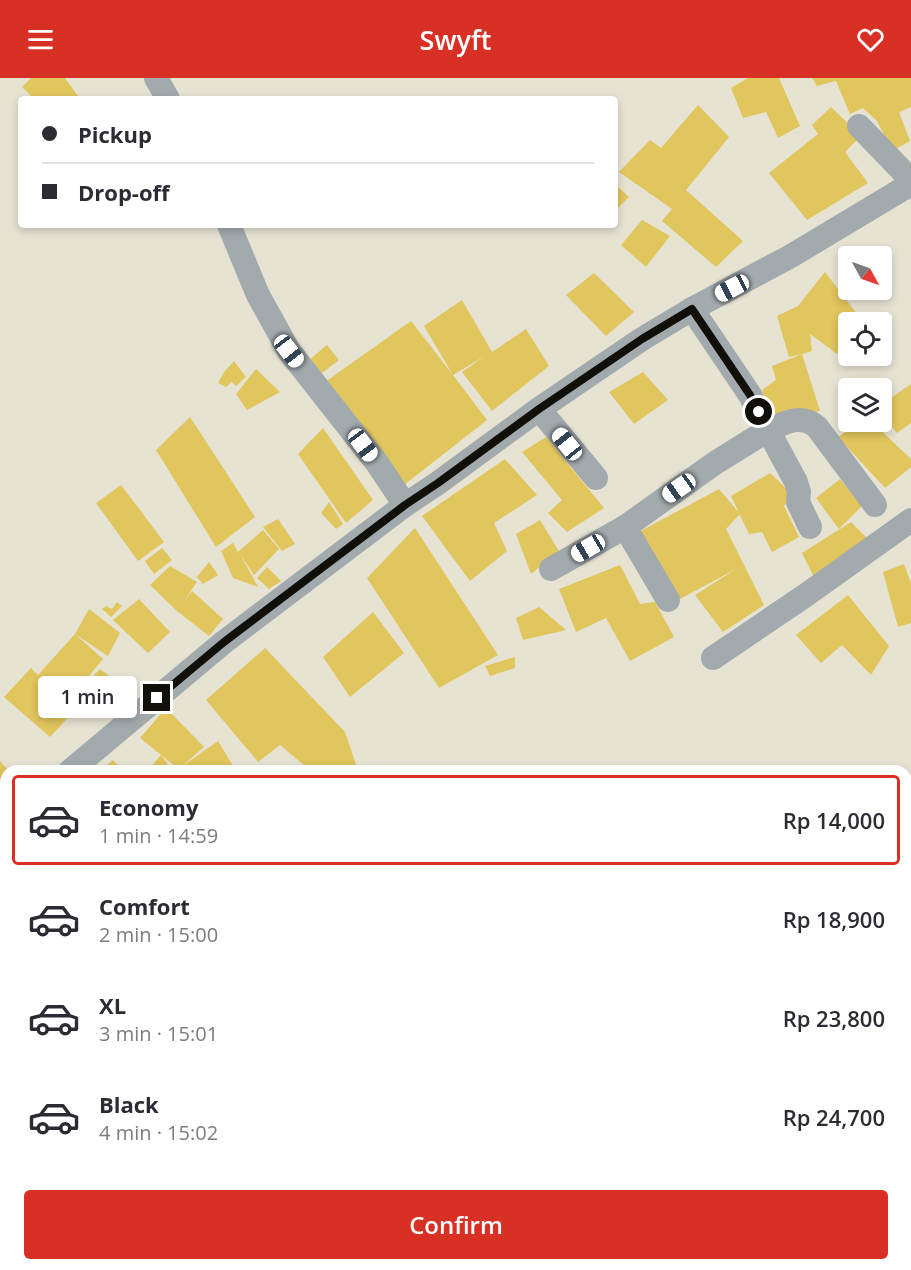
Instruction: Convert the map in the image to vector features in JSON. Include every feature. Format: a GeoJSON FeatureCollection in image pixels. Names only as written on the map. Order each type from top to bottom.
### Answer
{"type":"FeatureCollection","features":[{"type":"Feature","properties":{"kind":"street"},"geometry":{"type":"LineString","coordinates":[[156,78],[166,96]]}},
{"type":"Feature","properties":{"kind":"street"},"geometry":{"type":"LineString","coordinates":[[77,765],[224,642],[405,505],[539,409],[642,339],[692,309],[791,256],[911,182],[859,126]]}},
{"type":"Feature","properties":{"kind":"street"},"geometry":{"type":"LineString","coordinates":[[230,228],[258,295],[289,351],[377,463],[405,505]]}},
{"type":"Feature","properties":{"kind":"street"},"geometry":{"type":"LineString","coordinates":[[692,309],[750,395],[796,482],[799,492],[798,502],[810,527]]}},
{"type":"Feature","properties":{"kind":"street"},"geometry":{"type":"LineString","coordinates":[[539,409],[596,478]]}},
{"type":"Feature","properties":{"kind":"street"},"geometry":{"type":"LineString","coordinates":[[551,569],[625,526],[715,463],[768,430],[797,420],[811,422],[828,441],[875,506]]}},
{"type":"Feature","properties":{"kind":"street"},"geometry":{"type":"LineString","coordinates":[[713,658],[911,520]]}},
{"type":"Feature","properties":{"kind":"street"},"geometry":{"type":"LineString","coordinates":[[625,526],[668,600]]}},
{"type":"Feature","properties":{"kind":"building"},"geometry":{"type":"Polygon","coordinates":[[[31,78],[65,78],[78,96],[31,96],[22,87],[31,78]]]}},
{"type":"Feature","properties":{"kind":"building"},"geometry":{"type":"Polygon","coordinates":[[[748,78],[779,78],[800,126],[778,138],[766,112],[743,118],[731,88],[748,78]]]}},
{"type":"Feature","properties":{"kind":"building"},"geometry":{"type":"Polygon","coordinates":[[[812,78],[911,78],[911,107],[899,112],[910,141],[892,151],[877,121],[863,108],[850,114],[836,81],[817,86],[812,78]]]}},
{"type":"Feature","properties":{"kind":"building"},"geometry":{"type":"Polygon","coordinates":[[[698,105],[729,137],[686,190],[743,241],[716,267],[662,221],[672,209],[619,172],[650,140],[661,148],[698,105]]]}},
{"type":"Feature","properties":{"kind":"building"},"geometry":{"type":"Polygon","coordinates":[[[831,107],[861,136],[845,152],[868,183],[807,220],[769,173],[818,134],[812,125],[831,107]]]}},
{"type":"Feature","properties":{"kind":"building"},"geometry":{"type":"Polygon","coordinates":[[[618,187],[629,197],[618,208],[618,187]]]}},
{"type":"Feature","properties":{"kind":"building"},"geometry":{"type":"Polygon","coordinates":[[[642,220],[670,236],[646,267],[621,245],[642,220]]]}},
{"type":"Feature","properties":{"kind":"building"},"geometry":{"type":"Polygon","coordinates":[[[825,272],[838,289],[838,300],[846,300],[855,312],[838,312],[837,354],[810,334],[812,351],[789,357],[777,316],[798,306],[825,272]]]}},
{"type":"Feature","properties":{"kind":"building"},"geometry":{"type":"Polygon","coordinates":[[[594,273],[634,312],[606,336],[566,295],[594,273]]]}},
{"type":"Feature","properties":{"kind":"building"},"geometry":{"type":"Polygon","coordinates":[[[462,300],[492,352],[526,329],[549,366],[492,411],[462,372],[485,356],[453,375],[424,326],[462,300]]]}},
{"type":"Feature","properties":{"kind":"building"},"geometry":{"type":"Polygon","coordinates":[[[411,321],[487,420],[404,485],[325,382],[411,321]]]}},
{"type":"Feature","properties":{"kind":"building"},"geometry":{"type":"Polygon","coordinates":[[[327,345],[339,360],[322,373],[309,360],[327,345]]]}},
{"type":"Feature","properties":{"kind":"building"},"geometry":{"type":"Polygon","coordinates":[[[802,354],[820,411],[771,421],[762,390],[776,380],[772,366],[802,354]]]}},
{"type":"Feature","properties":{"kind":"building"},"geometry":{"type":"Polygon","coordinates":[[[234,361],[246,377],[236,386],[232,382],[226,387],[218,383],[224,372],[234,361]]]}},
{"type":"Feature","properties":{"kind":"building"},"geometry":{"type":"Polygon","coordinates":[[[256,369],[280,392],[247,410],[236,394],[256,369]]]}},
{"type":"Feature","properties":{"kind":"building"},"geometry":{"type":"Polygon","coordinates":[[[643,372],[668,400],[634,424],[609,392],[643,372]]]}},
{"type":"Feature","properties":{"kind":"building"},"geometry":{"type":"Polygon","coordinates":[[[911,384],[911,423],[897,433],[892,427],[892,397],[911,384]]]}},
{"type":"Feature","properties":{"kind":"building"},"geometry":{"type":"Polygon","coordinates":[[[190,417],[255,517],[216,547],[156,450],[190,417]]]}},
{"type":"Feature","properties":{"kind":"building"},"geometry":{"type":"Polygon","coordinates":[[[323,428],[373,500],[346,523],[298,454],[323,428]]]}},
{"type":"Feature","properties":{"kind":"building"},"geometry":{"type":"Polygon","coordinates":[[[846,432],[883,432],[911,459],[911,467],[885,488],[838,437],[846,432]]]}},
{"type":"Feature","properties":{"kind":"building"},"geometry":{"type":"Polygon","coordinates":[[[546,437],[604,508],[567,532],[548,513],[562,500],[522,452],[546,437]]]}},
{"type":"Feature","properties":{"kind":"building"},"geometry":{"type":"Polygon","coordinates":[[[505,459],[537,495],[494,523],[507,551],[470,581],[422,516],[505,459]]]}},
{"type":"Feature","properties":{"kind":"building"},"geometry":{"type":"Polygon","coordinates":[[[770,473],[793,495],[784,506],[799,537],[772,552],[762,532],[749,534],[731,496],[770,473]]]}},
{"type":"Feature","properties":{"kind":"building"},"geometry":{"type":"Polygon","coordinates":[[[840,479],[862,506],[839,529],[816,498],[840,479]]]}},
{"type":"Feature","properties":{"kind":"building"},"geometry":{"type":"Polygon","coordinates":[[[121,485],[164,542],[138,561],[96,503],[121,485]]]}},
{"type":"Feature","properties":{"kind":"building"},"geometry":{"type":"Polygon","coordinates":[[[719,489],[740,514],[726,529],[764,605],[723,632],[695,595],[736,569],[678,600],[637,533],[719,489]]]}},
{"type":"Feature","properties":{"kind":"building"},"geometry":{"type":"Polygon","coordinates":[[[329,502],[343,524],[336,529],[321,513],[329,502]]]}},
{"type":"Feature","properties":{"kind":"building"},"geometry":{"type":"Polygon","coordinates":[[[278,519],[295,544],[282,551],[263,527],[278,519]]]}},
{"type":"Feature","properties":{"kind":"building"},"geometry":{"type":"Polygon","coordinates":[[[540,520],[559,551],[531,574],[516,534],[540,520]]]}},
{"type":"Feature","properties":{"kind":"building"},"geometry":{"type":"Polygon","coordinates":[[[851,522],[871,542],[816,581],[802,553],[851,522]]]}},
{"type":"Feature","properties":{"kind":"building"},"geometry":{"type":"Polygon","coordinates":[[[415,528],[498,655],[439,688],[367,578],[415,528]]]}},
{"type":"Feature","properties":{"kind":"building"},"geometry":{"type":"Polygon","coordinates":[[[263,530],[279,549],[254,575],[240,554],[258,587],[233,578],[221,551],[233,543],[238,552],[263,530]]]}},
{"type":"Feature","properties":{"kind":"building"},"geometry":{"type":"Polygon","coordinates":[[[162,548],[172,560],[154,574],[145,561],[162,548]]]}},
{"type":"Feature","properties":{"kind":"building"},"geometry":{"type":"Polygon","coordinates":[[[209,562],[218,575],[203,584],[197,577],[209,562]]]}},
{"type":"Feature","properties":{"kind":"building"},"geometry":{"type":"Polygon","coordinates":[[[904,564],[911,583],[911,623],[898,627],[883,572],[904,564]]]}},
{"type":"Feature","properties":{"kind":"building"},"geometry":{"type":"Polygon","coordinates":[[[620,565],[640,604],[655,602],[674,637],[630,661],[606,618],[576,632],[559,589],[620,565]]]}},
{"type":"Feature","properties":{"kind":"building"},"geometry":{"type":"Polygon","coordinates":[[[170,566],[197,582],[184,601],[192,591],[223,619],[209,636],[177,611],[150,585],[170,566]]]}},
{"type":"Feature","properties":{"kind":"building"},"geometry":{"type":"Polygon","coordinates":[[[267,567],[281,581],[269,589],[257,578],[267,567]]]}},
{"type":"Feature","properties":{"kind":"building"},"geometry":{"type":"Polygon","coordinates":[[[848,595],[889,646],[871,675],[842,645],[821,663],[796,635],[848,595]]]}},
{"type":"Feature","properties":{"kind":"building"},"geometry":{"type":"Polygon","coordinates":[[[139,599],[170,632],[148,653],[113,620],[139,599]]]}},
{"type":"Feature","properties":{"kind":"building"},"geometry":{"type":"Polygon","coordinates":[[[117,602],[122,606],[111,617],[102,609],[106,606],[112,609],[117,602]]]}},
{"type":"Feature","properties":{"kind":"building"},"geometry":{"type":"Polygon","coordinates":[[[539,607],[566,630],[523,640],[516,618],[539,607]]]}},
{"type":"Feature","properties":{"kind":"building"},"geometry":{"type":"Polygon","coordinates":[[[89,609],[120,633],[108,656],[75,634],[89,609]]]}},
{"type":"Feature","properties":{"kind":"building"},"geometry":{"type":"Polygon","coordinates":[[[373,612],[404,653],[350,697],[323,657],[373,612]]]}},
{"type":"Feature","properties":{"kind":"building"},"geometry":{"type":"Polygon","coordinates":[[[75,634],[103,659],[67,702],[75,710],[50,737],[4,697],[31,668],[38,675],[75,634]]]}},
{"type":"Feature","properties":{"kind":"building"},"geometry":{"type":"Polygon","coordinates":[[[265,648],[345,732],[356,765],[304,765],[280,745],[258,762],[206,700],[265,648]]]}},
{"type":"Feature","properties":{"kind":"building"},"geometry":{"type":"Polygon","coordinates":[[[515,657],[515,668],[490,676],[485,666],[515,657]]]}},
{"type":"Feature","properties":{"kind":"building"},"geometry":{"type":"Polygon","coordinates":[[[100,669],[109,676],[89,694],[81,689],[100,669]]]}},
{"type":"Feature","properties":{"kind":"building"},"geometry":{"type":"Polygon","coordinates":[[[166,708],[204,747],[183,765],[174,765],[140,738],[166,708]]]}},
{"type":"Feature","properties":{"kind":"building"},"geometry":{"type":"Polygon","coordinates":[[[218,741],[232,765],[184,765],[218,741]]]}},
{"type":"Feature","properties":{"kind":"building"},"geometry":{"type":"Polygon","coordinates":[[[161,755],[168,765],[152,765],[161,755]]]}},
{"type":"Feature","properties":{"kind":"building"},"geometry":{"type":"Polygon","coordinates":[[[113,760],[118,765],[107,765],[113,760]]]}},
{"type":"Feature","properties":{"kind":"route"},"geometry":{"type":"LineString","coordinates":[[157,698],[224,642],[405,505],[539,409],[642,339],[692,309],[759,412]]}}]}
